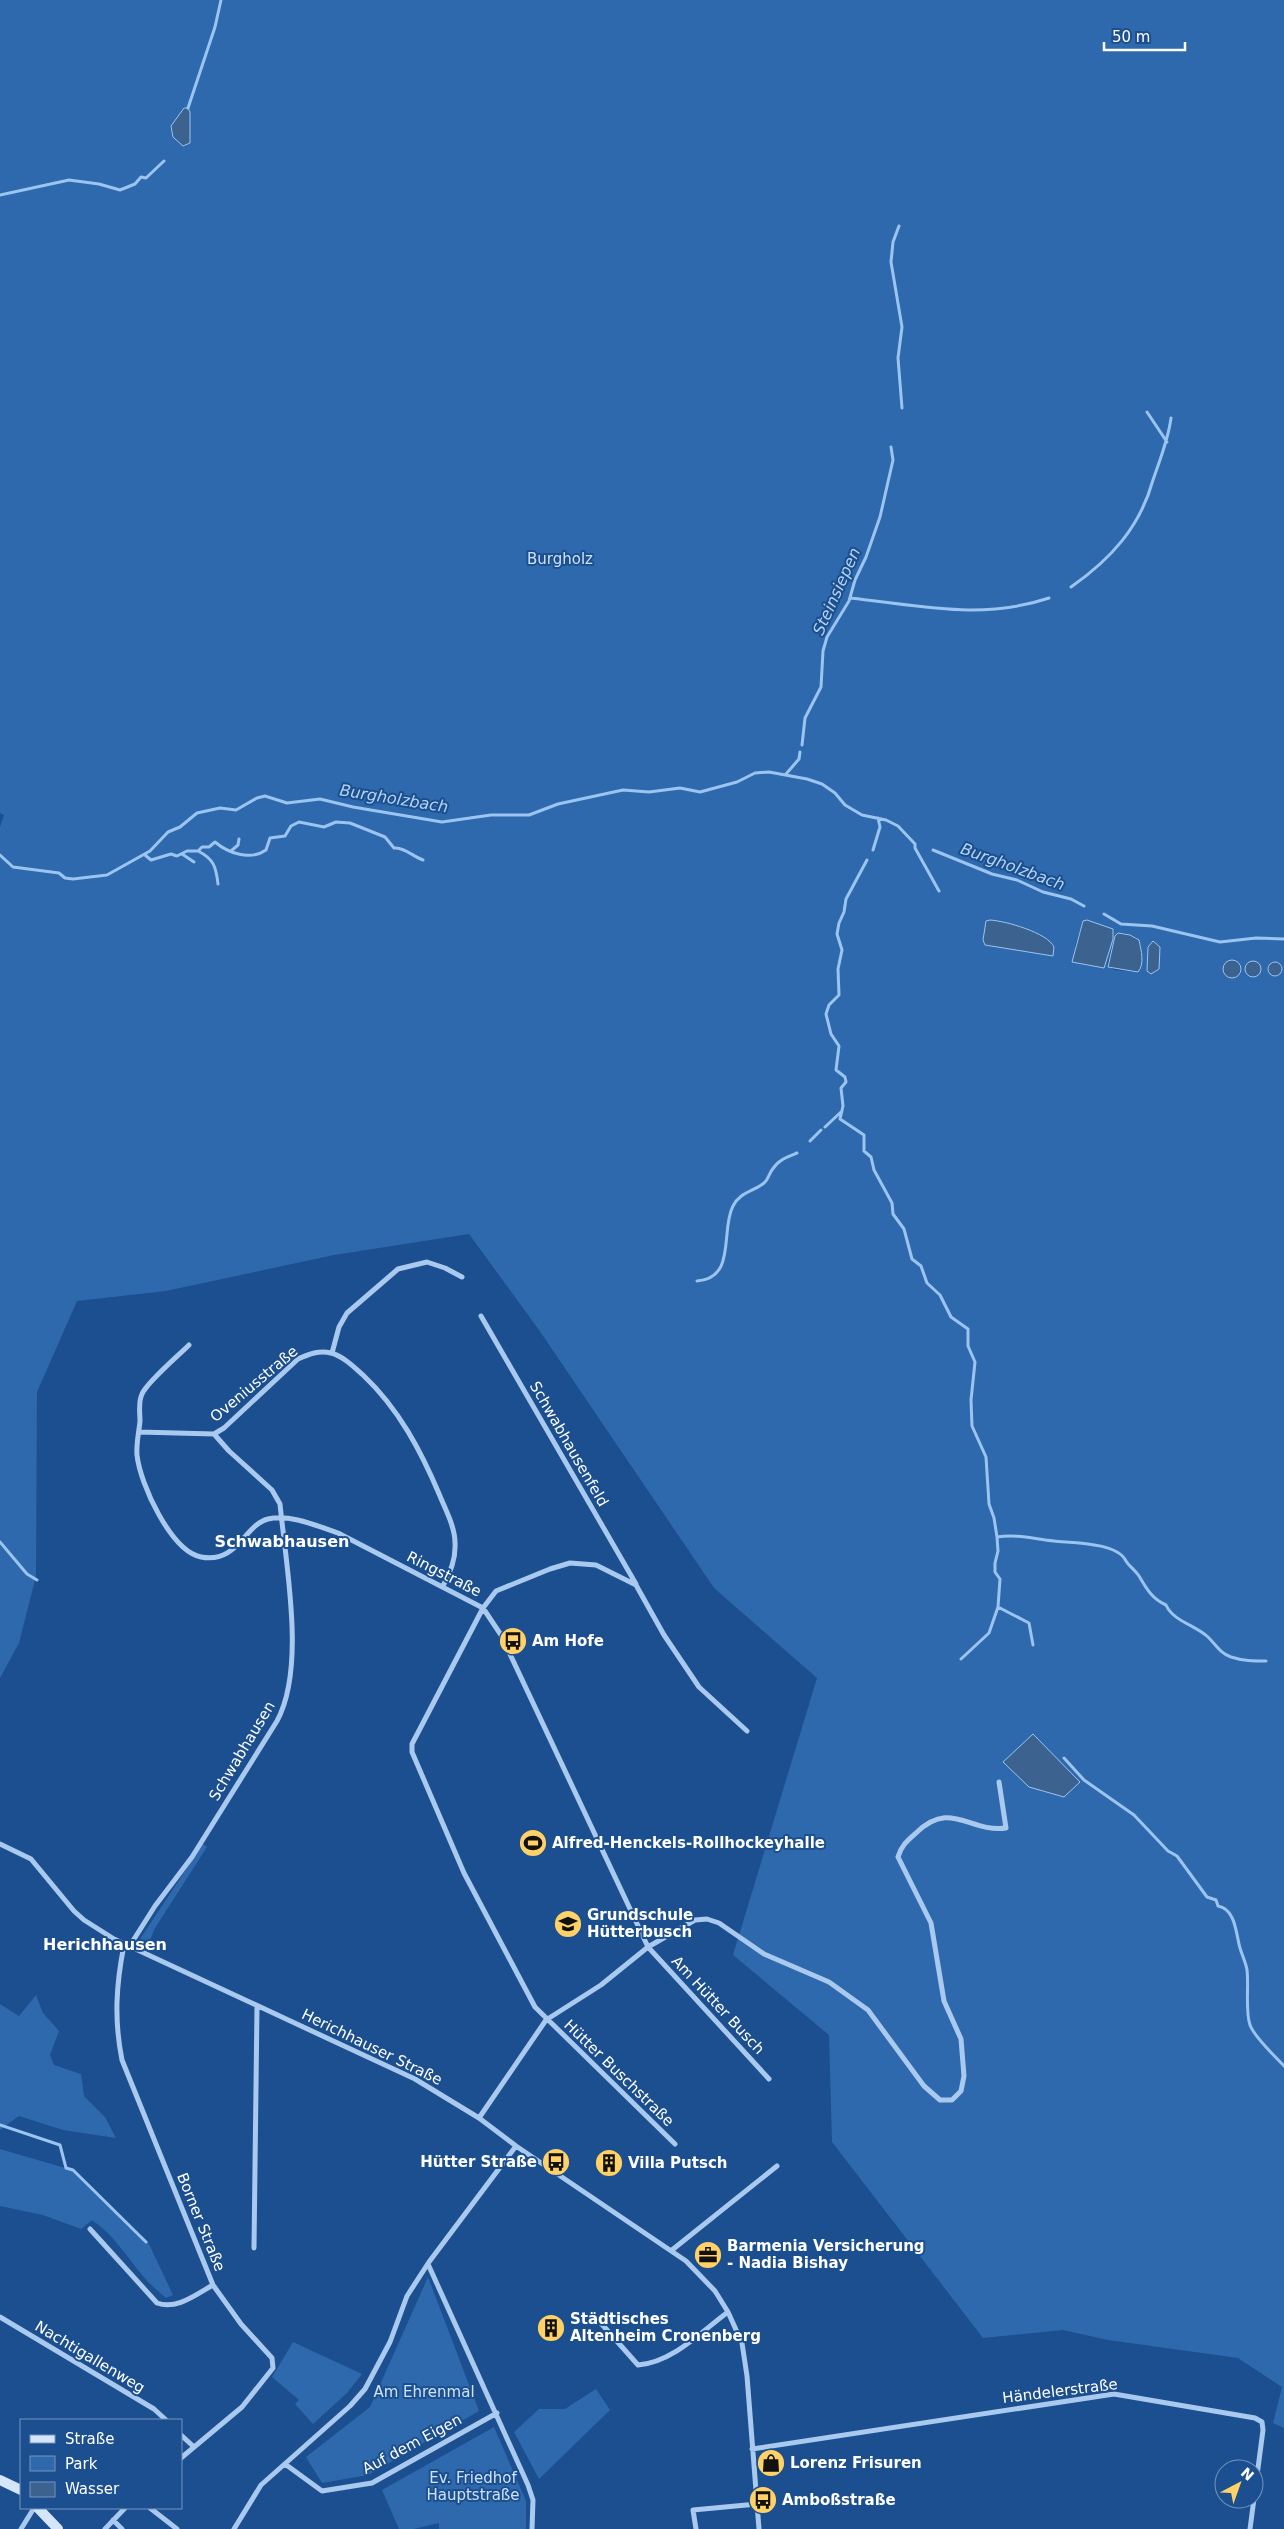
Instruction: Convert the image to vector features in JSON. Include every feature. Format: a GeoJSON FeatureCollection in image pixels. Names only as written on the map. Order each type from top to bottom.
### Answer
{"type":"FeatureCollection","features":[{"type":"Feature","properties":{"kind":"main road"},"geometry":{"type":"LineString","coordinates":[[0,2480],[20,2490]]}},
{"type":"Feature","properties":{"kind":"main road"},"geometry":{"type":"LineString","coordinates":[[37,2509],[58,2529]]}},
{"type":"Feature","properties":{"kind":"street"},"geometry":{"type":"LineString","coordinates":[[443,1586],[454,1562],[455,1542],[451,1523],[422,1455],[407,1427],[372,1384],[355,1367],[332,1354],[339,1328],[347,1313],[398,1269],[427,1262],[445,1268],[462,1277]]}},
{"type":"Feature","properties":{"kind":"street","name":"Schwabhausenfeld"},"geometry":{"type":"LineString","coordinates":[[482,1316],[664,1635],[699,1687],[746,1731]]}},
{"type":"Feature","properties":{"kind":"street"},"geometry":{"type":"LineString","coordinates":[[189,1345],[143,1391],[140,1397],[137,1454],[150,1501],[166,1525],[189,1552],[201,1557],[222,1556],[265,1520],[281,1518]]}},
{"type":"Feature","properties":{"kind":"street","name":"Oveniusstraße"},"geometry":{"type":"LineString","coordinates":[[214,1434],[224,1428],[298,1359],[313,1352],[332,1354]]}},
{"type":"Feature","properties":{"kind":"street"},"geometry":{"type":"LineString","coordinates":[[139,1432],[214,1434]]}},
{"type":"Feature","properties":{"kind":"street","name":"Schwabhausen"},"geometry":{"type":"LineString","coordinates":[[127,1946],[192,1857],[285,1706],[292,1676],[292,1645],[280,1504],[272,1490],[229,1451],[214,1434]]}},
{"type":"Feature","properties":{"kind":"street","name":"Ringstraße"},"geometry":{"type":"LineString","coordinates":[[281,1518],[314,1525],[338,1533],[483,1608],[501,1635],[648,1947]]}},
{"type":"Feature","properties":{"kind":"street"},"geometry":{"type":"LineString","coordinates":[[546,2020],[535,2007],[464,1873],[412,1752],[412,1744],[483,1608],[496,1591],[570,1563],[596,1565],[636,1585]]}},
{"type":"Feature","properties":{"kind":"street","name":"Hütter Buschstraße"},"geometry":{"type":"LineString","coordinates":[[479,2118],[546,2020],[601,1985],[648,1947],[695,1920],[707,1919],[720,1923],[764,1954],[830,1982],[868,2010],[924,2086],[940,2100],[952,2100],[961,2091],[964,2076],[961,2039],[944,2001],[931,1923],[898,1857],[900,1848],[925,1824],[940,1818],[960,1818],[980,1828],[994,1830],[1006,1828],[1005,1811],[999,1782]]}},
{"type":"Feature","properties":{"kind":"street"},"geometry":{"type":"LineString","coordinates":[[0,1844],[31,1859],[84,1920],[127,1946]]}},
{"type":"Feature","properties":{"kind":"street","name":"Herichhauser Straße"},"geometry":{"type":"LineString","coordinates":[[127,1946],[415,2078],[479,2118],[516,2146],[672,2250],[703,2277],[728,2312],[742,2343],[747,2376],[759,2529]]}},
{"type":"Feature","properties":{"kind":"street","name":"Borner Straße"},"geometry":{"type":"LineString","coordinates":[[127,1946],[115,2000],[117,2034],[122,2060],[213,2285],[241,2324],[272,2358],[273,2368],[242,2407],[182,2457]]}},
{"type":"Feature","properties":{"kind":"street","name":"Am Hütter Busch"},"geometry":{"type":"LineString","coordinates":[[648,1947],[769,2079]]}},
{"type":"Feature","properties":{"kind":"street"},"geometry":{"type":"LineString","coordinates":[[254,2248],[256,2006]]}},
{"type":"Feature","properties":{"kind":"street","name":"Hütter Buschstraße"},"geometry":{"type":"LineString","coordinates":[[546,2020],[674,2144]]}},
{"type":"Feature","properties":{"kind":"street"},"geometry":{"type":"LineString","coordinates":[[234,2529],[261,2485],[350,2406],[365,2389],[390,2342],[407,2296],[428,2264],[516,2146]]}},
{"type":"Feature","properties":{"kind":"street"},"geometry":{"type":"LineString","coordinates":[[672,2250],[777,2166]]}},
{"type":"Feature","properties":{"kind":"street"},"geometry":{"type":"LineString","coordinates":[[90,2229],[157,2303],[171,2306],[213,2285]]}},
{"type":"Feature","properties":{"kind":"street"},"geometry":{"type":"LineString","coordinates":[[428,2264],[497,2413],[533,2500],[532,2529]]}},
{"type":"Feature","properties":{"kind":"street"},"geometry":{"type":"LineString","coordinates":[[599,2321],[638,2365],[652,2364],[671,2354],[728,2312]]}},
{"type":"Feature","properties":{"kind":"street","name":"Nachtigallenweg"},"geometry":{"type":"LineString","coordinates":[[0,2317],[154,2409],[165,2419]]}},
{"type":"Feature","properties":{"kind":"street","name":"Händelerstraße"},"geometry":{"type":"LineString","coordinates":[[752,2448],[1121,2394],[1255,2418],[1262,2422],[1263,2430],[1250,2529]]}},
{"type":"Feature","properties":{"kind":"street","name":"Auf dem Eigen"},"geometry":{"type":"LineString","coordinates":[[285,2464],[322,2491],[372,2483],[497,2413]]}},
{"type":"Feature","properties":{"kind":"street"},"geometry":{"type":"LineString","coordinates":[[182,2436],[194,2447]]}},
{"type":"Feature","properties":{"kind":"street"},"geometry":{"type":"LineString","coordinates":[[696,2529],[693,2510],[757,2504]]}},
{"type":"Feature","properties":{"kind":"street"},"geometry":{"type":"LineString","coordinates":[[20,2529],[35,2509]]}},
{"type":"Feature","properties":{"kind":"street"},"geometry":{"type":"LineString","coordinates":[[105,2529],[124,2509]]}},
{"type":"Feature","properties":{"kind":"street"},"geometry":{"type":"LineString","coordinates":[[151,2509],[176,2529]]}},
{"type":"Feature","properties":{"kind":"street"},"geometry":{"type":"LineString","coordinates":[[113,2520],[122,2529]]}},
{"type":"Feature","properties":{"kind":"green space","name":"Burgholz"},"geometry":{"type":"Polygon","coordinates":[[[0,0],[1284,0],[1284,2428],[1273,2423],[1282,2387],[1238,2358],[1108,2340],[1063,2330],[983,2338],[832,2142],[829,2035],[733,1955],[817,1678],[714,1588],[539,1330],[469,1234],[334,1255],[166,1291],[77,1301],[37,1392],[36,1576],[19,1643],[0,1678],[0,827],[4,815],[0,813],[0,0]],[[1083,921],[1075,946],[1085,965],[1104,968],[1083,921]],[[1123,933],[1115,936],[1107,965],[1114,970],[1138,972],[1137,938],[1123,933]]]}},
{"type":"Feature","properties":{"kind":"green space"},"geometry":{"type":"Polygon","coordinates":[[[203,1844],[207,1847],[155,1928],[150,1940],[151,1944],[140,1939],[203,1844]]]}},
{"type":"Feature","properties":{"kind":"green space"},"geometry":{"type":"Polygon","coordinates":[[[36,1995],[43,2013],[59,2031],[50,2055],[54,2065],[81,2074],[84,2096],[105,2117],[116,2138],[63,2130],[19,2116],[0,2130],[0,2004],[19,2016],[36,1995]]]}},
{"type":"Feature","properties":{"kind":"green space"},"geometry":{"type":"Polygon","coordinates":[[[0,2149],[72,2170],[148,2242],[173,2295],[166,2298],[145,2279],[113,2239],[92,2220],[81,2229],[43,2215],[0,2206],[0,2149]]]}},
{"type":"Feature","properties":{"kind":"green space","name":"Am Ehrenmal"},"geometry":{"type":"Polygon","coordinates":[[[428,2277],[479,2411],[368,2475],[322,2483],[306,2457],[370,2407],[428,2277]]]}},
{"type":"Feature","properties":{"kind":"green space"},"geometry":{"type":"Polygon","coordinates":[[[293,2342],[362,2374],[347,2393],[313,2424],[295,2404],[299,2400],[272,2377],[293,2342]]]}},
{"type":"Feature","properties":{"kind":"green space"},"geometry":{"type":"Polygon","coordinates":[[[596,2389],[610,2410],[539,2479],[514,2432],[539,2409],[565,2409],[596,2389]]]}},
{"type":"Feature","properties":{"kind":"green space","name":"Ev. Friedhof Hauptstraße"},"geometry":{"type":"Polygon","coordinates":[[[494,2427],[526,2501],[526,2529],[439,2529],[439,2523],[414,2529],[399,2529],[382,2490],[494,2427]]]}},
{"type":"Feature","properties":{"kind":"water"},"geometry":{"type":"Polygon","coordinates":[[[184,108],[188,108],[190,112],[190,143],[183,146],[173,137],[171,126],[184,108]]]}},
{"type":"Feature","properties":{"kind":"water"},"geometry":{"type":"Polygon","coordinates":[[[990,920],[1016,925],[1044,937],[1054,947],[1053,956],[985,945],[983,940],[986,921],[990,920]]]}},
{"type":"Feature","properties":{"kind":"water"},"geometry":{"type":"Polygon","coordinates":[[[1087,920],[1113,929],[1113,939],[1104,968],[1072,962],[1083,921],[1087,920]]]}},
{"type":"Feature","properties":{"kind":"water"},"geometry":{"type":"Polygon","coordinates":[[[1118,933],[1130,935],[1139,940],[1142,961],[1138,972],[1108,967],[1115,936],[1118,933]]]}},
{"type":"Feature","properties":{"kind":"water"},"geometry":{"type":"Polygon","coordinates":[[[1153,941],[1160,947],[1159,969],[1151,974],[1147,971],[1148,947],[1153,941]]]}},
{"type":"Feature","properties":{"kind":"water"},"geometry":{"type":"Polygon","coordinates":[[[1232,960],[1238,963],[1241,969],[1238,975],[1232,978],[1226,975],[1223,969],[1226,963],[1232,960]]]}},
{"type":"Feature","properties":{"kind":"water"},"geometry":{"type":"Polygon","coordinates":[[[1250,961],[1256,961],[1261,966],[1259,975],[1250,977],[1245,972],[1245,966],[1250,961]]]}},
{"type":"Feature","properties":{"kind":"water"},"geometry":{"type":"Polygon","coordinates":[[[1272,962],[1278,962],[1282,969],[1278,976],[1272,976],[1268,972],[1268,966],[1272,962]]]}},
{"type":"Feature","properties":{"kind":"water"},"geometry":{"type":"Polygon","coordinates":[[[1033,1734],[1080,1782],[1064,1797],[1029,1787],[1003,1762],[1033,1734]]]}},
{"type":"Feature","properties":{"kind":"waterway"},"geometry":{"type":"LineString","coordinates":[[188,108],[215,27],[221,0]]}},
{"type":"Feature","properties":{"kind":"waterway"},"geometry":{"type":"LineString","coordinates":[[0,195],[69,180],[99,184],[120,190],[135,184],[141,177],[146,178],[164,161]]}},
{"type":"Feature","properties":{"kind":"waterway","name":"Steinsiepen"},"geometry":{"type":"LineString","coordinates":[[899,226],[893,242],[891,262],[902,327],[898,358],[902,408]]}},
{"type":"Feature","properties":{"kind":"waterway"},"geometry":{"type":"LineString","coordinates":[[1147,412],[1167,442]]}},
{"type":"Feature","properties":{"kind":"waterway"},"geometry":{"type":"LineString","coordinates":[[1071,587],[1099,565],[1122,541],[1132,527],[1147,497],[1166,442],[1171,418]]}},
{"type":"Feature","properties":{"kind":"waterway","name":"Steinsiepen"},"geometry":{"type":"LineString","coordinates":[[802,745],[805,718],[821,687],[823,651],[827,637],[849,601],[855,580],[866,557],[880,517],[893,460],[891,447]]}},
{"type":"Feature","properties":{"kind":"waterway"},"geometry":{"type":"LineString","coordinates":[[850,598],[925,607],[974,610],[999,609],[1049,598]]}},
{"type":"Feature","properties":{"kind":"waterway","name":"Steinsiepen"},"geometry":{"type":"LineString","coordinates":[[786,774],[799,759],[800,752]]}},
{"type":"Feature","properties":{"kind":"waterway","name":"Burgholzbach"},"geometry":{"type":"LineString","coordinates":[[0,855],[13,867],[59,873],[65,878],[73,879],[107,875],[150,851],[168,832],[180,827],[197,813],[220,808],[236,810],[257,798],[265,796],[287,803],[320,799],[353,807],[442,822],[491,815],[529,815],[558,804],[623,790],[649,792],[680,788],[700,792],[737,782],[755,773],[769,772],[807,779],[822,784],[835,793],[845,805],[862,815],[886,820],[898,826],[915,844],[915,848],[939,891]]}},
{"type":"Feature","properties":{"kind":"waterway"},"geometry":{"type":"LineString","coordinates":[[873,850],[880,827],[878,818]]}},
{"type":"Feature","properties":{"kind":"waterway"},"geometry":{"type":"LineString","coordinates":[[145,855],[151,860],[171,854],[177,856],[187,851],[198,851],[202,847],[209,847],[215,842],[233,852],[253,855],[266,850],[270,838],[285,836],[291,826],[299,822],[324,827],[336,822],[350,823],[385,837],[394,848],[405,850],[423,860]]}},
{"type":"Feature","properties":{"kind":"waterway"},"geometry":{"type":"LineString","coordinates":[[231,851],[238,845],[239,839]]}},
{"type":"Feature","properties":{"kind":"waterway","name":"Burgholzbach"},"geometry":{"type":"LineString","coordinates":[[933,850],[992,874],[1017,880],[1043,892],[1071,899],[1084,906]]}},
{"type":"Feature","properties":{"kind":"waterway"},"geometry":{"type":"LineString","coordinates":[[198,851],[211,860],[218,884]]}},
{"type":"Feature","properties":{"kind":"waterway"},"geometry":{"type":"LineString","coordinates":[[182,854],[194,862]]}},
{"type":"Feature","properties":{"kind":"waterway"},"geometry":{"type":"LineString","coordinates":[[867,860],[846,899],[844,912],[839,923],[837,934],[842,950],[838,969],[839,995],[829,1005],[826,1014],[831,1034],[839,1046],[836,1070],[845,1077],[846,1082],[841,1088],[843,1106],[840,1119],[864,1135],[864,1151],[871,1157],[874,1170],[892,1203],[893,1214],[904,1229],[912,1259],[921,1266],[927,1283],[940,1295],[951,1317],[968,1329],[968,1346],[975,1362],[971,1400],[972,1426],[986,1457],[989,1504],[994,1518],[997,1537],[998,1551],[995,1572],[1000,1579],[998,1607],[1029,1623],[1033,1645]]}},
{"type":"Feature","properties":{"kind":"waterway","name":"Burgholzbach"},"geometry":{"type":"LineString","coordinates":[[1104,914],[1121,924],[1152,926],[1220,942],[1256,938],[1284,939]]}},
{"type":"Feature","properties":{"kind":"waterway"},"geometry":{"type":"LineString","coordinates":[[825,1127],[841,1112]]}},
{"type":"Feature","properties":{"kind":"waterway"},"geometry":{"type":"LineString","coordinates":[[810,1141],[821,1130]]}},
{"type":"Feature","properties":{"kind":"waterway"},"geometry":{"type":"LineString","coordinates":[[697,1281],[709,1278],[718,1272],[723,1263],[729,1216],[736,1201],[764,1183],[780,1161],[797,1153]]}},
{"type":"Feature","properties":{"kind":"waterway"},"geometry":{"type":"LineString","coordinates":[[997,1537],[1019,1536],[1082,1543],[1113,1550],[1121,1555],[1153,1596],[1166,1605],[1179,1619],[1208,1637],[1218,1649],[1231,1657],[1266,1661]]}},
{"type":"Feature","properties":{"kind":"waterway"},"geometry":{"type":"LineString","coordinates":[[0,1542],[27,1574],[37,1580]]}},
{"type":"Feature","properties":{"kind":"waterway"},"geometry":{"type":"LineString","coordinates":[[961,1659],[989,1633],[998,1607]]}},
{"type":"Feature","properties":{"kind":"waterway"},"geometry":{"type":"LineString","coordinates":[[1064,1758],[1084,1780],[1134,1815],[1168,1851],[1177,1856],[1207,1897],[1216,1900],[1218,1906],[1224,1908],[1232,1917],[1246,1967],[1250,2025],[1260,2041],[1284,2066]]}},
{"type":"Feature","properties":{"kind":"waterway"},"geometry":{"type":"LineString","coordinates":[[0,2125],[60,2145],[66,2168],[73,2170],[146,2242]]}},
{"type":"Feature","properties":{"kind":"place","name":"Am Hofe"},"geometry":{"type":"Point","coordinates":[513,1641]}},
{"type":"Feature","properties":{"kind":"place","name":"Alfred-Henckels-Rollhockeyhalle"},"geometry":{"type":"Point","coordinates":[533,1843]}},
{"type":"Feature","properties":{"kind":"place","name":"Grundschule Hütterbusch"},"geometry":{"type":"Point","coordinates":[568,1924]}},
{"type":"Feature","properties":{"kind":"place","name":"Hütter Straße"},"geometry":{"type":"Point","coordinates":[556,2162]}},
{"type":"Feature","properties":{"kind":"place","name":"Villa Putsch"},"geometry":{"type":"Point","coordinates":[609,2163]}},
{"type":"Feature","properties":{"kind":"place","name":"Barmenia Versicherung - Nadia Bishay"},"geometry":{"type":"Point","coordinates":[708,2255]}},
{"type":"Feature","properties":{"kind":"place","name":"Städtisches Altenheim Cronenberg"},"geometry":{"type":"Point","coordinates":[551,2328]}},
{"type":"Feature","properties":{"kind":"place","name":"Lorenz Frisuren"},"geometry":{"type":"Point","coordinates":[771,2463]}},
{"type":"Feature","properties":{"kind":"place","name":"Amboßstraße"},"geometry":{"type":"Point","coordinates":[763,2500]}},
{"type":"Feature","properties":{"kind":"district","name":"Schwabhausen"},"geometry":{"type":"Point","coordinates":[282,1541]}},
{"type":"Feature","properties":{"kind":"district","name":"Herichhausen"},"geometry":{"type":"Point","coordinates":[105,1944]}}]}
